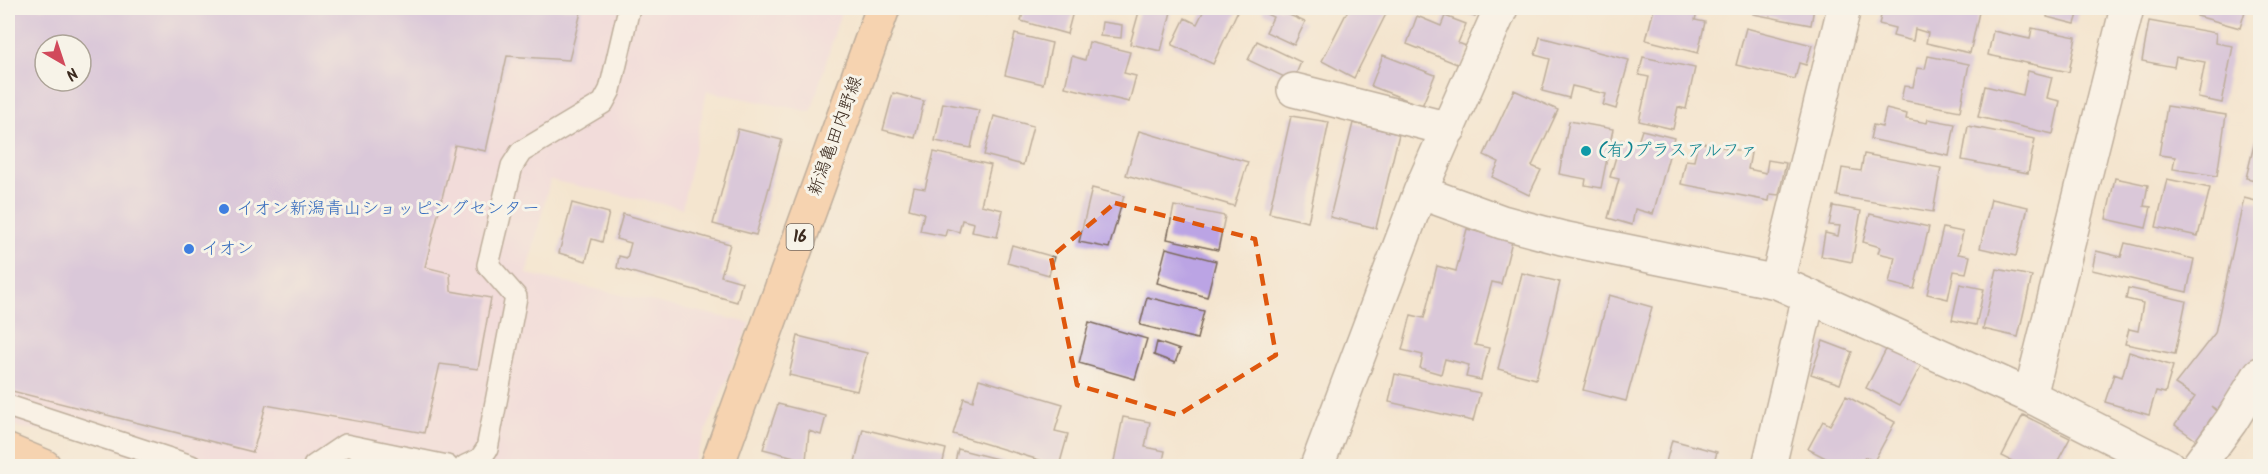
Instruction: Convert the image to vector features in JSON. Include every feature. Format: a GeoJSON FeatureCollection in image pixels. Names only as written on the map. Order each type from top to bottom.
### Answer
{"type":"FeatureCollection","features":[{"type":"Feature","properties":{"kind":"main road","name":"新潟亀田内野線"},"geometry":{"type":"LineString","coordinates":[[717,466],[883,8]]}},
{"type":"Feature","properties":{"kind":"main road"},"geometry":{"type":"LineString","coordinates":[[8,451],[44,466]]}},
{"type":"Feature","properties":{"kind":"street"},"geometry":{"type":"LineString","coordinates":[[1317,466],[1420,192],[1501,8]]}},
{"type":"Feature","properties":{"kind":"street"},"geometry":{"type":"LineString","coordinates":[[1777,282],[1844,8]]}},
{"type":"Feature","properties":{"kind":"street"},"geometry":{"type":"LineString","coordinates":[[2030,396],[2127,8]]}},
{"type":"Feature","properties":{"kind":"street"},"geometry":{"type":"LineString","coordinates":[[1293,90],[1449,129]]}},
{"type":"Feature","properties":{"kind":"street"},"geometry":{"type":"LineString","coordinates":[[1420,192],[1502,222],[1562,238],[1777,282],[2030,396],[2168,466]]}},
{"type":"Feature","properties":{"kind":"street"},"geometry":{"type":"LineString","coordinates":[[1769,466],[1809,296]]}},
{"type":"Feature","properties":{"kind":"street"},"geometry":{"type":"LineString","coordinates":[[2198,466],[2231,421],[2260,374]]}},
{"type":"Feature","properties":{"kind":"lane"},"geometry":{"type":"LineString","coordinates":[[465,466],[480,459],[487,449],[516,297],[488,265],[512,166],[521,153],[603,103],[610,90],[629,8]]}},
{"type":"Feature","properties":{"kind":"lane"},"geometry":{"type":"LineString","coordinates":[[8,406],[191,466]]}},
{"type":"Feature","properties":{"kind":"lane"},"geometry":{"type":"LineString","coordinates":[[340,466],[345,445]]}},
{"type":"Feature","properties":{"kind":"lane"},"geometry":{"type":"LineString","coordinates":[[314,466],[345,445],[447,466]]}},
{"type":"Feature","properties":{"kind":"highlighted area"},"geometry":{"type":"Polygon","coordinates":[[[1115,203],[1255,239],[1276,355],[1178,415],[1077,385],[1051,257],[1115,203]]]}},
{"type":"Feature","properties":{"kind":"shaded area","name":"イオン新潟青山ショッピングセンター"},"geometry":{"type":"Polygon","coordinates":[[[8,8],[842,8],[811,112],[707,91],[682,208],[550,180],[527,274],[750,323],[692,466],[151,466],[87,435],[20,428],[8,422],[8,8]]]}},
{"type":"Feature","properties":{"kind":"building","name":"イオン新潟青山ショッピングセンター"},"geometry":{"type":"Polygon","coordinates":[[[8,8],[582,8],[569,60],[507,56],[486,151],[455,145],[425,267],[450,273],[451,291],[491,298],[478,369],[440,364],[424,433],[266,405],[253,452],[8,390],[8,8]]]}},
{"type":"Feature","properties":{"kind":"building"},"geometry":{"type":"Polygon","coordinates":[[[1024,8],[1074,8],[1067,34],[1021,21],[1024,8]]]}},
{"type":"Feature","properties":{"kind":"building"},"geometry":{"type":"Polygon","coordinates":[[[1140,8],[1171,12],[1161,51],[1130,44],[1140,8]]]}},
{"type":"Feature","properties":{"kind":"building"},"geometry":{"type":"Polygon","coordinates":[[[1205,8],[1239,8],[1213,64],[1172,45],[1185,18],[1197,24],[1205,8]]]}},
{"type":"Feature","properties":{"kind":"building"},"geometry":{"type":"Polygon","coordinates":[[[1264,8],[1291,8],[1287,14],[1305,22],[1294,45],[1266,32],[1273,17],[1262,12],[1264,8]]]}},
{"type":"Feature","properties":{"kind":"building"},"geometry":{"type":"Polygon","coordinates":[[[1349,8],[1389,8],[1354,78],[1322,61],[1349,8]]]}},
{"type":"Feature","properties":{"kind":"building"},"geometry":{"type":"Polygon","coordinates":[[[1453,8],[1479,8],[1475,17],[1453,8]]]}},
{"type":"Feature","properties":{"kind":"building"},"geometry":{"type":"Polygon","coordinates":[[[1654,8],[1698,8],[1695,20],[1705,22],[1698,53],[1646,40],[1654,8]]]}},
{"type":"Feature","properties":{"kind":"building"},"geometry":{"type":"Polygon","coordinates":[[[1754,8],[1814,8],[1811,25],[1753,14],[1754,8]]]}},
{"type":"Feature","properties":{"kind":"building"},"geometry":{"type":"Polygon","coordinates":[[[1883,8],[1960,8],[1979,12],[1970,53],[1926,43],[1928,33],[1915,29],[1913,41],[1893,36],[1895,28],[1879,24],[1883,8]]]}},
{"type":"Feature","properties":{"kind":"building"},"geometry":{"type":"Polygon","coordinates":[[[2040,8],[2080,8],[2075,24],[2047,17],[2048,10],[2040,8]]]}},
{"type":"Feature","properties":{"kind":"building"},"geometry":{"type":"Polygon","coordinates":[[[2199,8],[2246,8],[2240,28],[2197,16],[2199,8]]]}},
{"type":"Feature","properties":{"kind":"building"},"geometry":{"type":"Polygon","coordinates":[[[1417,16],[1441,26],[1445,16],[1466,24],[1458,43],[1469,47],[1462,66],[1407,44],[1417,16]]]}},
{"type":"Feature","properties":{"kind":"building"},"geometry":{"type":"Polygon","coordinates":[[[2149,21],[2216,33],[2215,43],[2233,46],[2222,103],[2198,98],[2205,62],[2176,57],[2174,67],[2142,61],[2149,21]]]}},
{"type":"Feature","properties":{"kind":"building"},"geometry":{"type":"Polygon","coordinates":[[[1102,22],[1122,25],[1121,38],[1100,36],[1102,22]]]}},
{"type":"Feature","properties":{"kind":"building"},"geometry":{"type":"Polygon","coordinates":[[[1746,28],[1812,45],[1806,65],[1799,63],[1795,79],[1736,65],[1746,28]]]}},
{"type":"Feature","properties":{"kind":"building"},"geometry":{"type":"Polygon","coordinates":[[[2032,28],[2076,37],[2069,72],[1988,55],[1993,31],[2030,39],[2032,28]]]}},
{"type":"Feature","properties":{"kind":"building"},"geometry":{"type":"Polygon","coordinates":[[[1015,34],[1052,43],[1043,84],[1005,75],[1015,34]]]}},
{"type":"Feature","properties":{"kind":"building"},"geometry":{"type":"Polygon","coordinates":[[[1540,37],[1629,60],[1616,109],[1603,105],[1606,94],[1572,86],[1569,98],[1542,91],[1550,59],[1535,55],[1540,37]]]}},
{"type":"Feature","properties":{"kind":"building"},"geometry":{"type":"Polygon","coordinates":[[[1257,41],[1301,62],[1293,81],[1248,60],[1257,41]]]}},
{"type":"Feature","properties":{"kind":"building"},"geometry":{"type":"Polygon","coordinates":[[[1089,42],[1130,52],[1124,73],[1136,76],[1129,102],[1065,87],[1072,56],[1085,60],[1089,42]]]}},
{"type":"Feature","properties":{"kind":"building"},"geometry":{"type":"Polygon","coordinates":[[[1383,55],[1435,75],[1422,106],[1371,86],[1383,55]]]}},
{"type":"Feature","properties":{"kind":"building"},"geometry":{"type":"Polygon","coordinates":[[[1928,56],[1969,64],[1960,111],[1901,100],[1904,86],[1913,87],[1917,68],[1925,69],[1928,56]]]}},
{"type":"Feature","properties":{"kind":"building"},"geometry":{"type":"Polygon","coordinates":[[[1643,57],[1695,68],[1686,109],[1678,107],[1673,129],[1639,121],[1649,77],[1639,75],[1643,57]]]}},
{"type":"Feature","properties":{"kind":"building"},"geometry":{"type":"Polygon","coordinates":[[[2028,71],[2052,77],[2047,98],[2060,101],[2053,134],[1978,117],[1985,86],[2023,95],[2028,71]]]}},
{"type":"Feature","properties":{"kind":"building"},"geometry":{"type":"Polygon","coordinates":[[[1514,90],[1558,110],[1532,166],[1541,170],[1529,195],[1492,177],[1499,162],[1484,155],[1514,90]]]}},
{"type":"Feature","properties":{"kind":"building"},"geometry":{"type":"Polygon","coordinates":[[[893,93],[924,101],[915,138],[883,130],[893,93]]]}},
{"type":"Feature","properties":{"kind":"building"},"geometry":{"type":"Polygon","coordinates":[[[943,103],[979,110],[971,148],[935,141],[943,103]]]}},
{"type":"Feature","properties":{"kind":"building"},"geometry":{"type":"Polygon","coordinates":[[[2167,106],[2226,115],[2217,176],[2173,169],[2175,157],[2159,155],[2167,106]]]}},
{"type":"Feature","properties":{"kind":"building"},"geometry":{"type":"Polygon","coordinates":[[[1886,109],[1907,114],[1906,119],[1927,123],[1928,119],[1955,124],[1949,156],[1870,139],[1873,125],[1882,127],[1886,109]]]}},
{"type":"Feature","properties":{"kind":"building"},"geometry":{"type":"Polygon","coordinates":[[[994,116],[1033,126],[1023,165],[984,155],[994,116]]]}},
{"type":"Feature","properties":{"kind":"building"},"geometry":{"type":"Polygon","coordinates":[[[1291,116],[1329,122],[1308,222],[1269,213],[1291,116]]]}},
{"type":"Feature","properties":{"kind":"building"},"geometry":{"type":"Polygon","coordinates":[[[2260,120],[2260,181],[2246,178],[2260,120]]]}},
{"type":"Feature","properties":{"kind":"building","name":"(有)プラスアルファ"},"geometry":{"type":"Polygon","coordinates":[[[1569,121],[1613,129],[1601,188],[1585,185],[1586,179],[1559,174],[1569,121]]]}},
{"type":"Feature","properties":{"kind":"building"},"geometry":{"type":"Polygon","coordinates":[[[1353,123],[1399,134],[1376,228],[1330,217],[1353,123]]]}},
{"type":"Feature","properties":{"kind":"building"},"geometry":{"type":"Polygon","coordinates":[[[1968,126],[2035,139],[2028,173],[1962,160],[1968,126]]]}},
{"type":"Feature","properties":{"kind":"building"},"geometry":{"type":"Polygon","coordinates":[[[738,129],[782,140],[756,235],[713,224],[738,129]]]}},
{"type":"Feature","properties":{"kind":"building"},"geometry":{"type":"Polygon","coordinates":[[[1642,130],[1674,138],[1653,214],[1635,209],[1632,225],[1608,218],[1619,179],[1610,177],[1621,140],[1637,145],[1642,130]]]}},
{"type":"Feature","properties":{"kind":"building"},"geometry":{"type":"Polygon","coordinates":[[[1139,131],[1248,162],[1234,206],[1126,175],[1139,131]]]}},
{"type":"Feature","properties":{"kind":"building"},"geometry":{"type":"Polygon","coordinates":[[[1698,142],[1751,153],[1748,169],[1766,173],[1768,160],[1786,163],[1779,195],[1770,194],[1769,201],[1681,184],[1686,160],[1694,161],[1698,142]]]}},
{"type":"Feature","properties":{"kind":"building"},"geometry":{"type":"Polygon","coordinates":[[[934,152],[991,165],[981,205],[1003,210],[997,237],[972,232],[974,223],[962,220],[959,232],[947,229],[945,236],[920,231],[924,213],[909,209],[914,187],[925,189],[934,152]]]}},
{"type":"Feature","properties":{"kind":"building"},"geometry":{"type":"Polygon","coordinates":[[[1864,154],[1941,168],[1933,212],[1837,196],[1842,168],[1861,171],[1864,154]]]}},
{"type":"Feature","properties":{"kind":"building"},"geometry":{"type":"Polygon","coordinates":[[[2115,178],[2148,185],[2144,206],[2151,207],[2146,228],[2106,219],[2115,178]]]}},
{"type":"Feature","properties":{"kind":"building"},"geometry":{"type":"Polygon","coordinates":[[[2167,179],[2210,188],[2198,236],[2156,227],[2167,179]]]}},
{"type":"Feature","properties":{"kind":"building"},"geometry":{"type":"Polygon","coordinates":[[[1092,188],[1124,196],[1109,248],[1079,242],[1092,188]]]}},
{"type":"Feature","properties":{"kind":"building"},"geometry":{"type":"Polygon","coordinates":[[[2244,198],[2260,202],[2260,350],[2217,410],[2211,406],[2216,411],[2196,440],[2175,425],[2195,397],[2175,384],[2215,333],[2244,198]]]}},
{"type":"Feature","properties":{"kind":"building"},"geometry":{"type":"Polygon","coordinates":[[[1991,199],[2028,207],[2016,256],[1980,248],[1991,199]]]}},
{"type":"Feature","properties":{"kind":"building"},"geometry":{"type":"Polygon","coordinates":[[[572,203],[609,213],[602,242],[592,239],[586,261],[559,253],[572,203]]]}},
{"type":"Feature","properties":{"kind":"building"},"geometry":{"type":"Polygon","coordinates":[[[1174,206],[1225,216],[1218,250],[1167,239],[1174,206]]]}},
{"type":"Feature","properties":{"kind":"building"},"geometry":{"type":"Polygon","coordinates":[[[1833,206],[1861,211],[1852,262],[1821,256],[1825,233],[1838,236],[1840,226],[1829,225],[1833,206]]]}},
{"type":"Feature","properties":{"kind":"building"},"geometry":{"type":"Polygon","coordinates":[[[623,214],[730,244],[721,276],[742,282],[737,302],[617,268],[619,256],[627,258],[631,243],[616,239],[623,214]]]}},
{"type":"Feature","properties":{"kind":"building"},"geometry":{"type":"Polygon","coordinates":[[[1870,214],[1929,227],[1914,289],[1889,283],[1895,257],[1878,253],[1880,247],[1863,242],[1870,214]]]}},
{"type":"Feature","properties":{"kind":"building"},"geometry":{"type":"Polygon","coordinates":[[[1943,228],[1963,232],[1958,254],[1970,256],[1966,273],[1954,271],[1948,299],[1927,294],[1943,228]]]}},
{"type":"Feature","properties":{"kind":"building"},"geometry":{"type":"Polygon","coordinates":[[[1467,229],[1512,241],[1501,284],[1492,282],[1475,345],[1489,348],[1481,380],[1466,377],[1469,365],[1445,359],[1441,374],[1420,368],[1423,355],[1402,350],[1411,315],[1424,318],[1437,266],[1456,271],[1467,229]]]}},
{"type":"Feature","properties":{"kind":"building"},"geometry":{"type":"Polygon","coordinates":[[[2125,243],[2194,259],[2187,292],[2092,270],[2096,251],[2121,257],[2125,243]]]}},
{"type":"Feature","properties":{"kind":"building"},"geometry":{"type":"Polygon","coordinates":[[[1012,245],[1054,257],[1049,275],[1007,263],[1012,245]]]}},
{"type":"Feature","properties":{"kind":"building"},"geometry":{"type":"Polygon","coordinates":[[[1166,248],[1216,261],[1207,297],[1157,283],[1166,248]]]}},
{"type":"Feature","properties":{"kind":"building"},"geometry":{"type":"Polygon","coordinates":[[[1997,269],[2032,276],[2018,337],[1983,329],[1997,269]]]}},
{"type":"Feature","properties":{"kind":"building"},"geometry":{"type":"Polygon","coordinates":[[[1522,273],[1560,282],[1536,379],[1498,369],[1522,273]]]}},
{"type":"Feature","properties":{"kind":"building"},"geometry":{"type":"Polygon","coordinates":[[[1960,284],[1984,289],[1976,325],[1952,320],[1960,284]]]}},
{"type":"Feature","properties":{"kind":"building"},"geometry":{"type":"Polygon","coordinates":[[[2128,288],[2186,301],[2175,354],[2125,344],[2129,329],[2138,331],[2143,303],[2126,299],[2128,288]]]}},
{"type":"Feature","properties":{"kind":"building"},"geometry":{"type":"Polygon","coordinates":[[[1609,295],[1652,307],[1626,401],[1583,390],[1609,295]]]}},
{"type":"Feature","properties":{"kind":"building"},"geometry":{"type":"Polygon","coordinates":[[[1147,297],[1204,311],[1197,339],[1140,325],[1147,297]]]}},
{"type":"Feature","properties":{"kind":"building"},"geometry":{"type":"Polygon","coordinates":[[[1089,322],[1147,339],[1135,379],[1079,363],[1089,322]]]}},
{"type":"Feature","properties":{"kind":"building"},"geometry":{"type":"Polygon","coordinates":[[[798,336],[867,353],[857,391],[789,375],[798,336]]]}},
{"type":"Feature","properties":{"kind":"building"},"geometry":{"type":"Polygon","coordinates":[[[1823,341],[1852,352],[1840,384],[1811,374],[1823,341]]]}},
{"type":"Feature","properties":{"kind":"building"},"geometry":{"type":"Polygon","coordinates":[[[1157,342],[1180,350],[1175,363],[1154,355],[1157,342]]]}},
{"type":"Feature","properties":{"kind":"building"},"geometry":{"type":"Polygon","coordinates":[[[1890,342],[1924,360],[1900,405],[1866,388],[1890,342]]]}},
{"type":"Feature","properties":{"kind":"building"},"geometry":{"type":"Polygon","coordinates":[[[2129,352],[2173,366],[2165,393],[2156,391],[2149,415],[2105,402],[2114,374],[2122,377],[2129,352]]]}},
{"type":"Feature","properties":{"kind":"building"},"geometry":{"type":"Polygon","coordinates":[[[1395,374],[1480,393],[1473,421],[1389,402],[1395,374]]]}},
{"type":"Feature","properties":{"kind":"building"},"geometry":{"type":"Polygon","coordinates":[[[979,379],[1063,404],[1055,431],[1068,434],[1059,466],[953,434],[964,398],[973,401],[979,379]]]}},
{"type":"Feature","properties":{"kind":"building"},"geometry":{"type":"Polygon","coordinates":[[[1846,396],[1895,422],[1874,461],[1865,457],[1860,466],[1841,466],[1808,449],[1823,421],[1830,425],[1846,396]]]}},
{"type":"Feature","properties":{"kind":"building"},"geometry":{"type":"Polygon","coordinates":[[[778,404],[826,416],[821,435],[809,431],[806,460],[763,449],[778,404]]]}},
{"type":"Feature","properties":{"kind":"building"},"geometry":{"type":"Polygon","coordinates":[[[2023,415],[2070,438],[2055,466],[2022,466],[2002,456],[2023,415]]]}},
{"type":"Feature","properties":{"kind":"building"},"geometry":{"type":"Polygon","coordinates":[[[1123,417],[1150,422],[1145,447],[1165,451],[1162,466],[1113,466],[1123,417]]]}},
{"type":"Feature","properties":{"kind":"building"},"geometry":{"type":"Polygon","coordinates":[[[863,429],[946,449],[942,466],[854,466],[863,429]]]}},
{"type":"Feature","properties":{"kind":"building"},"geometry":{"type":"Polygon","coordinates":[[[1672,440],[1717,452],[1713,466],[1665,466],[1672,440]]]}},
{"type":"Feature","properties":{"kind":"building"},"geometry":{"type":"Polygon","coordinates":[[[958,449],[1005,461],[1003,466],[954,466],[958,449]]]}},
{"type":"Feature","properties":{"kind":"railway"},"geometry":{"type":"LineString","coordinates":[[2252,466],[2260,454]]}},
{"type":"Feature","properties":{"kind":"place","name":"(有)プラスアルファ"},"geometry":{"type":"Point","coordinates":[1586,151]}},
{"type":"Feature","properties":{"kind":"place","name":"イオン新潟青山ショッピングセンター"},"geometry":{"type":"Point","coordinates":[224,209]}},
{"type":"Feature","properties":{"kind":"place","name":"イオン"},"geometry":{"type":"Point","coordinates":[189,249]}}]}
